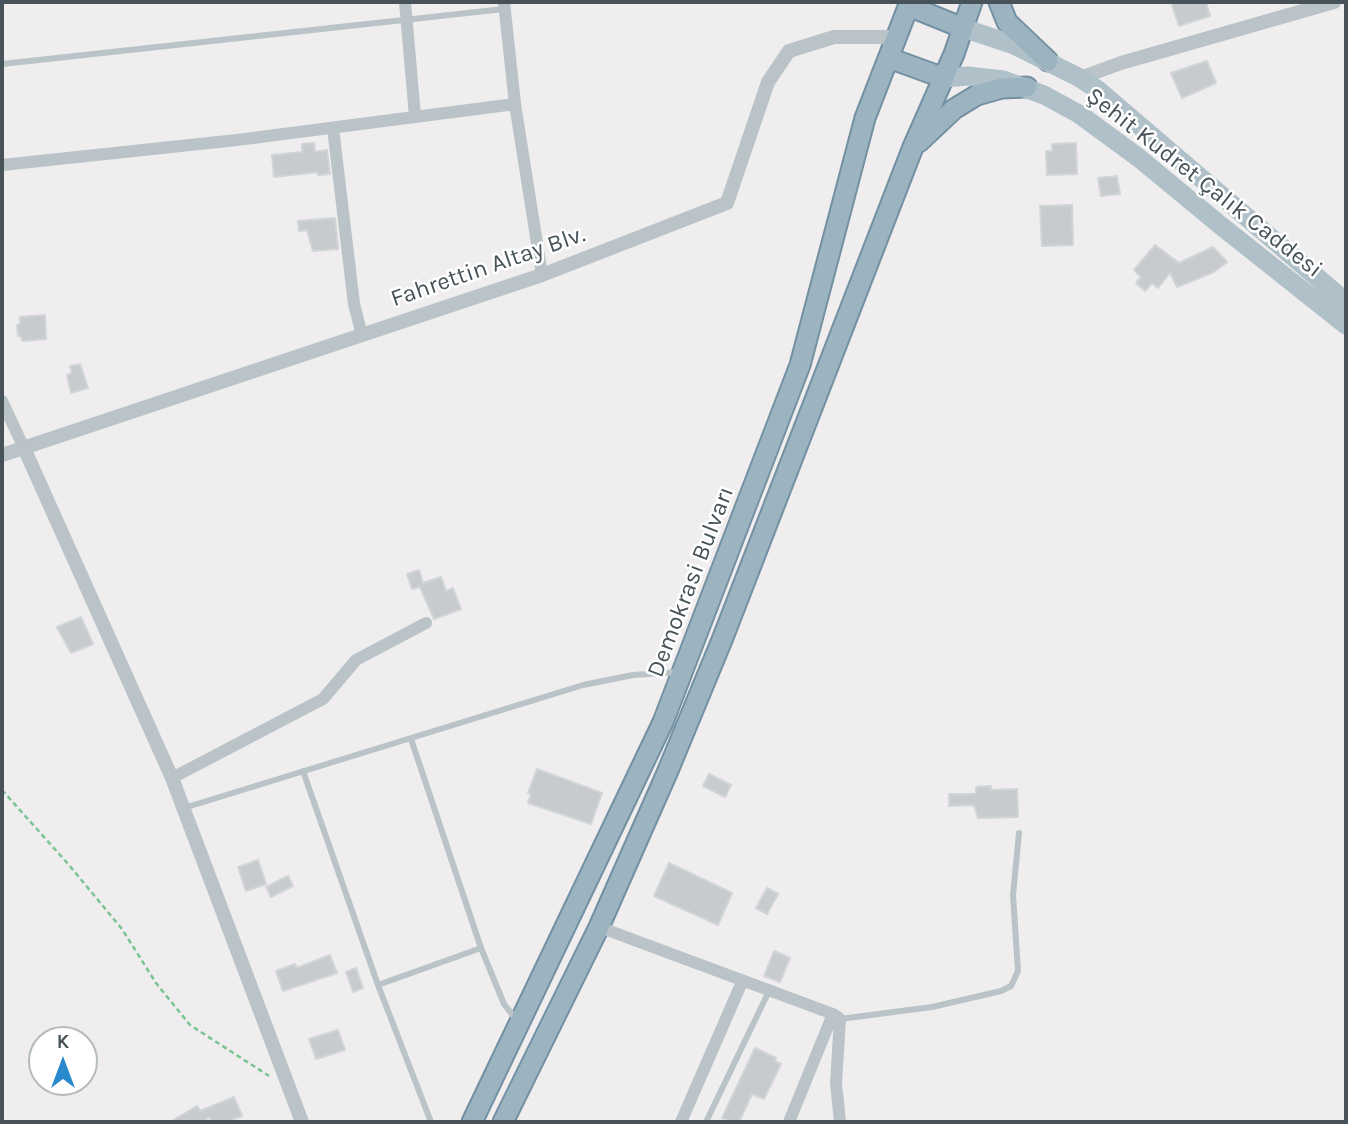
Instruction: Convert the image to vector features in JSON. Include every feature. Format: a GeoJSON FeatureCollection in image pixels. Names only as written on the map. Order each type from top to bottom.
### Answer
{"type":"FeatureCollection","features":[{"type":"Feature","properties":{"kind":"highway","name":"Demokrasi Bulvarı"},"geometry":{"type":"LineString","coordinates":[[503,1122],[599,927],[722,640],[913,147],[954,54],[972,2]]}},
{"type":"Feature","properties":{"kind":"highway"},"geometry":{"type":"LineString","coordinates":[[999,2],[1007,22],[1048,61]]}},
{"type":"Feature","properties":{"kind":"highway","name":"Demokrasi Bulvarı"},"geometry":{"type":"LineString","coordinates":[[472,1122],[663,722],[800,365],[865,118],[910,4]]}},
{"type":"Feature","properties":{"kind":"highway"},"geometry":{"type":"LineString","coordinates":[[910,4],[963,28]]}},
{"type":"Feature","properties":{"kind":"highway"},"geometry":{"type":"LineString","coordinates":[[888,58],[944,78]]}},
{"type":"Feature","properties":{"kind":"highway"},"geometry":{"type":"LineString","coordinates":[[913,147],[954,109],[978,95],[1002,88],[1027,88]]}},
{"type":"Feature","properties":{"kind":"main road","name":"Şehit Kudret Çalık Caddesi"},"geometry":{"type":"LineString","coordinates":[[963,28],[1014,45],[1080,78],[1112,101],[1346,302]]}},
{"type":"Feature","properties":{"kind":"main road","name":"Şehit Kudret Çalık Caddesi"},"geometry":{"type":"LineString","coordinates":[[944,78],[988,77],[1027,88],[1097,126],[1346,325]]}},
{"type":"Feature","properties":{"kind":"street"},"geometry":{"type":"LineString","coordinates":[[405,2],[415,116]]}},
{"type":"Feature","properties":{"kind":"street"},"geometry":{"type":"LineString","coordinates":[[1080,78],[1121,63],[1334,2]]}},
{"type":"Feature","properties":{"kind":"street"},"geometry":{"type":"LineString","coordinates":[[505,6],[515,104],[542,275]]}},
{"type":"Feature","properties":{"kind":"street","name":"Fahrettin Altay Blv."},"geometry":{"type":"LineString","coordinates":[[2,455],[542,275],[727,204],[768,82],[789,51],[834,37],[897,37]]}},
{"type":"Feature","properties":{"kind":"street"},"geometry":{"type":"LineString","coordinates":[[2,165],[333,128],[515,104]]}},
{"type":"Feature","properties":{"kind":"street"},"geometry":{"type":"LineString","coordinates":[[333,128],[354,304],[362,335]]}},
{"type":"Feature","properties":{"kind":"street"},"geometry":{"type":"LineString","coordinates":[[2,401],[172,778],[302,1122]]}},
{"type":"Feature","properties":{"kind":"street"},"geometry":{"type":"LineString","coordinates":[[172,778],[323,699],[356,660],[426,623]]}},
{"type":"Feature","properties":{"kind":"street"},"geometry":{"type":"LineString","coordinates":[[599,927],[836,1017]]}},
{"type":"Feature","properties":{"kind":"street"},"geometry":{"type":"LineString","coordinates":[[681,1122],[742,982]]}},
{"type":"Feature","properties":{"kind":"street"},"geometry":{"type":"LineString","coordinates":[[789,1122],[836,1017]]}},
{"type":"Feature","properties":{"kind":"street"},"geometry":{"type":"LineString","coordinates":[[836,1017],[836,1083],[840,1122]]}},
{"type":"Feature","properties":{"kind":"lane"},"geometry":{"type":"LineString","coordinates":[[2,64],[407,21],[505,6]]}},
{"type":"Feature","properties":{"kind":"lane"},"geometry":{"type":"LineString","coordinates":[[184,807],[608,679],[682,672]]}},
{"type":"Feature","properties":{"kind":"lane"},"geometry":{"type":"LineString","coordinates":[[411,739],[481,948],[504,1004],[520,1023]]}},
{"type":"Feature","properties":{"kind":"lane"},"geometry":{"type":"LineString","coordinates":[[303,771],[378,985],[431,1122]]}},
{"type":"Feature","properties":{"kind":"lane"},"geometry":{"type":"LineString","coordinates":[[836,1017],[932,1007],[1001,991],[1011,986],[1018,971],[1013,895],[1019,833]]}},
{"type":"Feature","properties":{"kind":"lane"},"geometry":{"type":"LineString","coordinates":[[378,985],[481,948]]}},
{"type":"Feature","properties":{"kind":"lane"},"geometry":{"type":"LineString","coordinates":[[706,1122],[769,991]]}},
{"type":"Feature","properties":{"kind":"path"},"geometry":{"type":"LineString","coordinates":[[2,790],[122,929],[156,983],[190,1025],[289,1087]]}},
{"type":"Feature","properties":{"kind":"building"},"geometry":{"type":"Polygon","coordinates":[[[1171,2],[1206,2],[1210,16],[1179,26],[1171,2]]]}},
{"type":"Feature","properties":{"kind":"building"},"geometry":{"type":"Polygon","coordinates":[[[1207,61],[1216,83],[1182,98],[1171,73],[1207,61]]]}},
{"type":"Feature","properties":{"kind":"building"},"geometry":{"type":"Polygon","coordinates":[[[314,143],[315,152],[327,150],[330,174],[318,175],[318,172],[274,177],[272,155],[302,152],[302,144],[314,143]]]}},
{"type":"Feature","properties":{"kind":"building"},"geometry":{"type":"Polygon","coordinates":[[[1076,143],[1077,174],[1047,175],[1046,151],[1052,151],[1052,144],[1076,143]]]}},
{"type":"Feature","properties":{"kind":"building"},"geometry":{"type":"Polygon","coordinates":[[[1117,176],[1120,194],[1101,196],[1098,178],[1117,176]]]}},
{"type":"Feature","properties":{"kind":"building"},"geometry":{"type":"Polygon","coordinates":[[[1072,205],[1073,245],[1042,246],[1040,206],[1072,205]]]}},
{"type":"Feature","properties":{"kind":"building"},"geometry":{"type":"Polygon","coordinates":[[[335,218],[338,249],[313,251],[307,230],[299,231],[298,221],[335,218]]]}},
{"type":"Feature","properties":{"kind":"building"},"geometry":{"type":"Polygon","coordinates":[[[1155,245],[1179,263],[1213,247],[1227,262],[1214,272],[1177,287],[1170,273],[1158,288],[1152,283],[1145,291],[1136,283],[1141,277],[1134,270],[1155,245]]]}},
{"type":"Feature","properties":{"kind":"building"},"geometry":{"type":"Polygon","coordinates":[[[45,315],[46,339],[22,341],[21,336],[18,336],[17,325],[20,324],[20,317],[45,315]]]}},
{"type":"Feature","properties":{"kind":"building"},"geometry":{"type":"Polygon","coordinates":[[[80,364],[88,388],[71,393],[67,375],[72,373],[70,366],[80,364]]]}},
{"type":"Feature","properties":{"kind":"building"},"geometry":{"type":"Polygon","coordinates":[[[419,570],[423,583],[441,577],[446,591],[453,588],[461,609],[434,619],[420,587],[412,589],[407,574],[419,570]]]}},
{"type":"Feature","properties":{"kind":"building"},"geometry":{"type":"Polygon","coordinates":[[[81,617],[93,644],[71,653],[57,627],[81,617]]]}},
{"type":"Feature","properties":{"kind":"building"},"geometry":{"type":"Polygon","coordinates":[[[537,769],[602,793],[591,824],[528,803],[531,794],[528,793],[537,769]]]}},
{"type":"Feature","properties":{"kind":"building"},"geometry":{"type":"Polygon","coordinates":[[[709,774],[731,785],[725,797],[703,786],[709,774]]]}},
{"type":"Feature","properties":{"kind":"building"},"geometry":{"type":"Polygon","coordinates":[[[991,786],[991,790],[1017,789],[1018,817],[978,818],[974,805],[949,806],[949,794],[976,794],[976,787],[991,786]]]}},
{"type":"Feature","properties":{"kind":"building"},"geometry":{"type":"Polygon","coordinates":[[[258,860],[266,884],[246,891],[238,867],[258,860]]]}},
{"type":"Feature","properties":{"kind":"building"},"geometry":{"type":"Polygon","coordinates":[[[669,863],[732,893],[718,925],[654,896],[669,863]]]}},
{"type":"Feature","properties":{"kind":"building"},"geometry":{"type":"Polygon","coordinates":[[[288,876],[293,886],[271,897],[266,887],[288,876]]]}},
{"type":"Feature","properties":{"kind":"building"},"geometry":{"type":"Polygon","coordinates":[[[767,888],[778,894],[767,914],[756,908],[767,888]]]}},
{"type":"Feature","properties":{"kind":"building"},"geometry":{"type":"Polygon","coordinates":[[[774,951],[790,958],[780,982],[764,976],[774,951]]]}},
{"type":"Feature","properties":{"kind":"building"},"geometry":{"type":"Polygon","coordinates":[[[330,955],[337,973],[283,991],[276,971],[295,964],[297,968],[330,955]]]}},
{"type":"Feature","properties":{"kind":"building"},"geometry":{"type":"Polygon","coordinates":[[[356,968],[363,988],[353,992],[346,972],[356,968]]]}},
{"type":"Feature","properties":{"kind":"building"},"geometry":{"type":"Polygon","coordinates":[[[338,1030],[345,1050],[316,1059],[309,1039],[338,1030]]]}},
{"type":"Feature","properties":{"kind":"building"},"geometry":{"type":"Polygon","coordinates":[[[755,1048],[776,1058],[775,1061],[781,1064],[764,1099],[752,1094],[739,1122],[732,1122],[722,1118],[755,1048]]]}},
{"type":"Feature","properties":{"kind":"building"},"geometry":{"type":"Polygon","coordinates":[[[234,1097],[242,1116],[226,1122],[212,1122],[209,1117],[206,1122],[170,1122],[197,1106],[200,1111],[234,1097]]]}}]}
